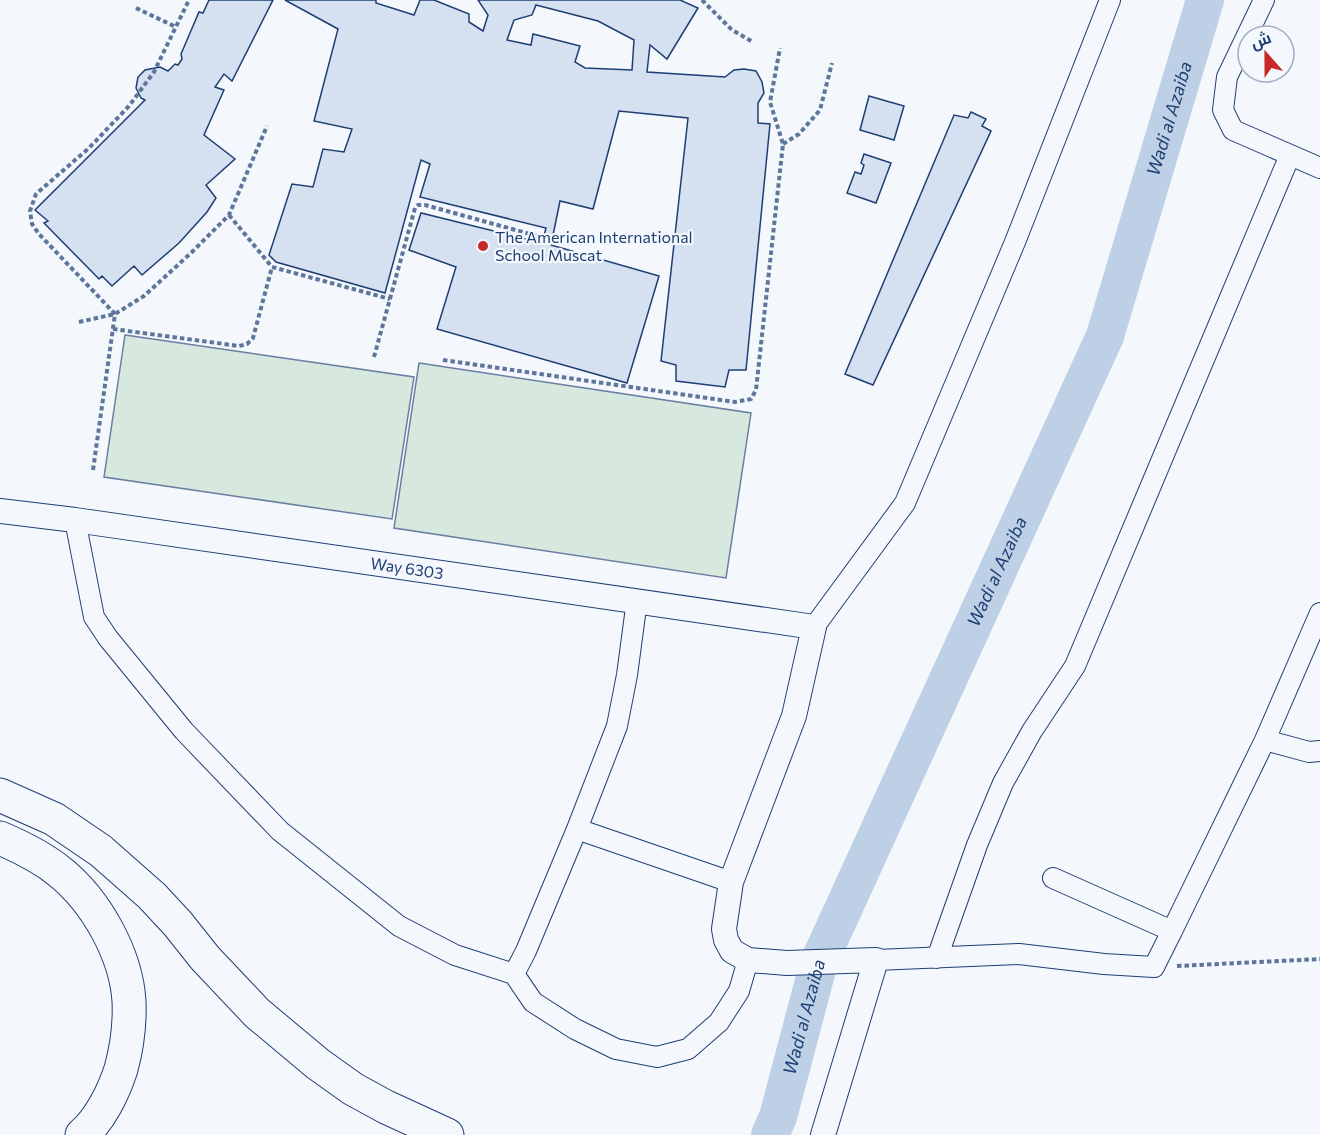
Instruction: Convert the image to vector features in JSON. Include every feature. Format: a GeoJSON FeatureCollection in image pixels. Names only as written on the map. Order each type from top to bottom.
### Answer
{"type":"FeatureCollection","features":[{"type":"Feature","properties":{"kind":"highway"},"geometry":{"type":"LineString","coordinates":[[0,795],[54,819],[101,851],[152,896],[205,958],[257,1013],[318,1064],[353,1089],[447,1135]]}},
{"type":"Feature","properties":{"kind":"highway"},"geometry":{"type":"LineString","coordinates":[[0,838],[34,854],[60,872],[82,894],[97,912],[123,968],[129,1000],[129,1031],[125,1054],[116,1086],[101,1111],[82,1135]]}},
{"type":"Feature","properties":{"kind":"street"},"geometry":{"type":"LineString","coordinates":[[1110,0],[1015,242],[905,503],[814,627],[794,716],[731,882],[724,929],[726,940],[732,951],[748,960],[787,963],[1019,954],[1104,964],[1154,967],[1265,740],[1320,613]]}},
{"type":"Feature","properties":{"kind":"street"},"geometry":{"type":"LineString","coordinates":[[1264,0],[1227,77],[1223,110],[1233,130],[1320,168]]}},
{"type":"Feature","properties":{"kind":"street"},"geometry":{"type":"LineString","coordinates":[[937,957],[977,845],[1003,783],[1032,731],[1075,666],[1290,155]]}},
{"type":"Feature","properties":{"kind":"street","name":"Way 6303"},"geometry":{"type":"LineString","coordinates":[[0,511],[814,627]]}},
{"type":"Feature","properties":{"kind":"street"},"geometry":{"type":"LineString","coordinates":[[75,520],[94,617],[108,638],[184,730],[280,831],[399,927],[455,955],[514,974],[533,1002],[575,1029],[616,1049],[657,1057],[688,1049],[719,1022],[739,991],[748,960]]}},
{"type":"Feature","properties":{"kind":"street"},"geometry":{"type":"LineString","coordinates":[[514,974],[526,951],[577,829],[617,726],[627,675],[637,600]]}},
{"type":"Feature","properties":{"kind":"street"},"geometry":{"type":"LineString","coordinates":[[1265,740],[1309,752],[1320,751]]}},
{"type":"Feature","properties":{"kind":"street"},"geometry":{"type":"LineString","coordinates":[[577,829],[731,882]]}},
{"type":"Feature","properties":{"kind":"street"},"geometry":{"type":"LineString","coordinates":[[1053,878],[1172,931]]}},
{"type":"Feature","properties":{"kind":"street"},"geometry":{"type":"LineString","coordinates":[[822,1135],[876,960]]}},
{"type":"Feature","properties":{"kind":"path"},"geometry":{"type":"LineString","coordinates":[[115,314],[39,234],[32,224],[30,211],[36,194],[89,148],[129,106],[154,72],[189,0]]}},
{"type":"Feature","properties":{"kind":"path"},"geometry":{"type":"LineString","coordinates":[[702,0],[732,30],[753,42]]}},
{"type":"Feature","properties":{"kind":"path"},"geometry":{"type":"LineString","coordinates":[[136,8],[176,27]]}},
{"type":"Feature","properties":{"kind":"path"},"geometry":{"type":"LineString","coordinates":[[443,360],[735,402],[751,399],[756,390],[783,144],[770,102],[780,48]]}},
{"type":"Feature","properties":{"kind":"path"},"geometry":{"type":"LineString","coordinates":[[783,144],[799,134],[820,110],[832,63]]}},
{"type":"Feature","properties":{"kind":"path"},"geometry":{"type":"LineString","coordinates":[[79,322],[115,314],[144,296],[229,215],[267,126]]}},
{"type":"Feature","properties":{"kind":"path"},"geometry":{"type":"LineString","coordinates":[[374,357],[415,208],[418,205],[537,236]]}},
{"type":"Feature","properties":{"kind":"path"},"geometry":{"type":"LineString","coordinates":[[229,215],[272,267],[390,299]]}},
{"type":"Feature","properties":{"kind":"path"},"geometry":{"type":"LineString","coordinates":[[113,329],[239,346],[247,344],[253,338],[272,267]]}},
{"type":"Feature","properties":{"kind":"path"},"geometry":{"type":"LineString","coordinates":[[93,470],[115,314]]}},
{"type":"Feature","properties":{"kind":"path"},"geometry":{"type":"LineString","coordinates":[[1154,967],[1320,959]]}},
{"type":"Feature","properties":{"kind":"shaded area"},"geometry":{"type":"Polygon","coordinates":[[[125,335],[414,377],[392,519],[104,477],[125,335]]]}},
{"type":"Feature","properties":{"kind":"shaded area"},"geometry":{"type":"Polygon","coordinates":[[[419,363],[751,413],[726,578],[394,528],[419,363]]]}},
{"type":"Feature","properties":{"kind":"building"},"geometry":{"type":"Polygon","coordinates":[[[209,0],[273,0],[232,81],[224,74],[215,87],[224,90],[204,135],[235,159],[206,185],[216,198],[207,212],[179,243],[142,275],[134,266],[112,286],[102,276],[99,279],[44,223],[48,221],[35,210],[145,100],[141,98],[136,88],[138,77],[145,70],[160,67],[168,71],[175,64],[178,65],[199,12],[203,13],[209,0]]]}},
{"type":"Feature","properties":{"kind":"building"},"geometry":{"type":"Polygon","coordinates":[[[285,0],[376,0],[376,3],[414,15],[420,0],[434,0],[469,14],[469,22],[483,31],[488,15],[478,0],[680,0],[698,8],[667,59],[650,45],[647,72],[725,77],[734,70],[744,69],[756,71],[762,82],[764,93],[758,103],[758,123],[770,124],[746,370],[729,370],[725,387],[676,381],[676,365],[661,361],[688,118],[619,111],[593,209],[560,201],[551,245],[659,276],[627,383],[437,329],[456,267],[409,250],[421,213],[542,243],[546,228],[420,197],[430,164],[421,160],[385,293],[276,262],[269,255],[292,184],[313,187],[323,149],[344,152],[352,129],[314,121],[338,29],[285,0]],[[536,5],[532,15],[514,20],[507,40],[531,45],[533,34],[580,46],[575,62],[585,68],[632,70],[634,40],[598,21],[536,5]]]}},
{"type":"Feature","properties":{"kind":"building"},"geometry":{"type":"Polygon","coordinates":[[[869,96],[904,106],[894,140],[860,130],[869,96]]]}},
{"type":"Feature","properties":{"kind":"building"},"geometry":{"type":"Polygon","coordinates":[[[971,112],[986,119],[982,126],[991,131],[873,385],[845,374],[954,115],[968,118],[971,112]]]}},
{"type":"Feature","properties":{"kind":"building"},"geometry":{"type":"Polygon","coordinates":[[[864,154],[891,163],[876,203],[847,193],[855,172],[861,174],[864,154]]]}},
{"type":"Feature","properties":{"kind":"waterway","name":"Wadi al Azaiba"},"geometry":{"type":"LineString","coordinates":[[770,1135],[778,1117],[819,962],[1105,336],[1205,0]]}},
{"type":"Feature","properties":{"kind":"place","name":"The American International School Muscat"},"geometry":{"type":"Point","coordinates":[483,246]}}]}
